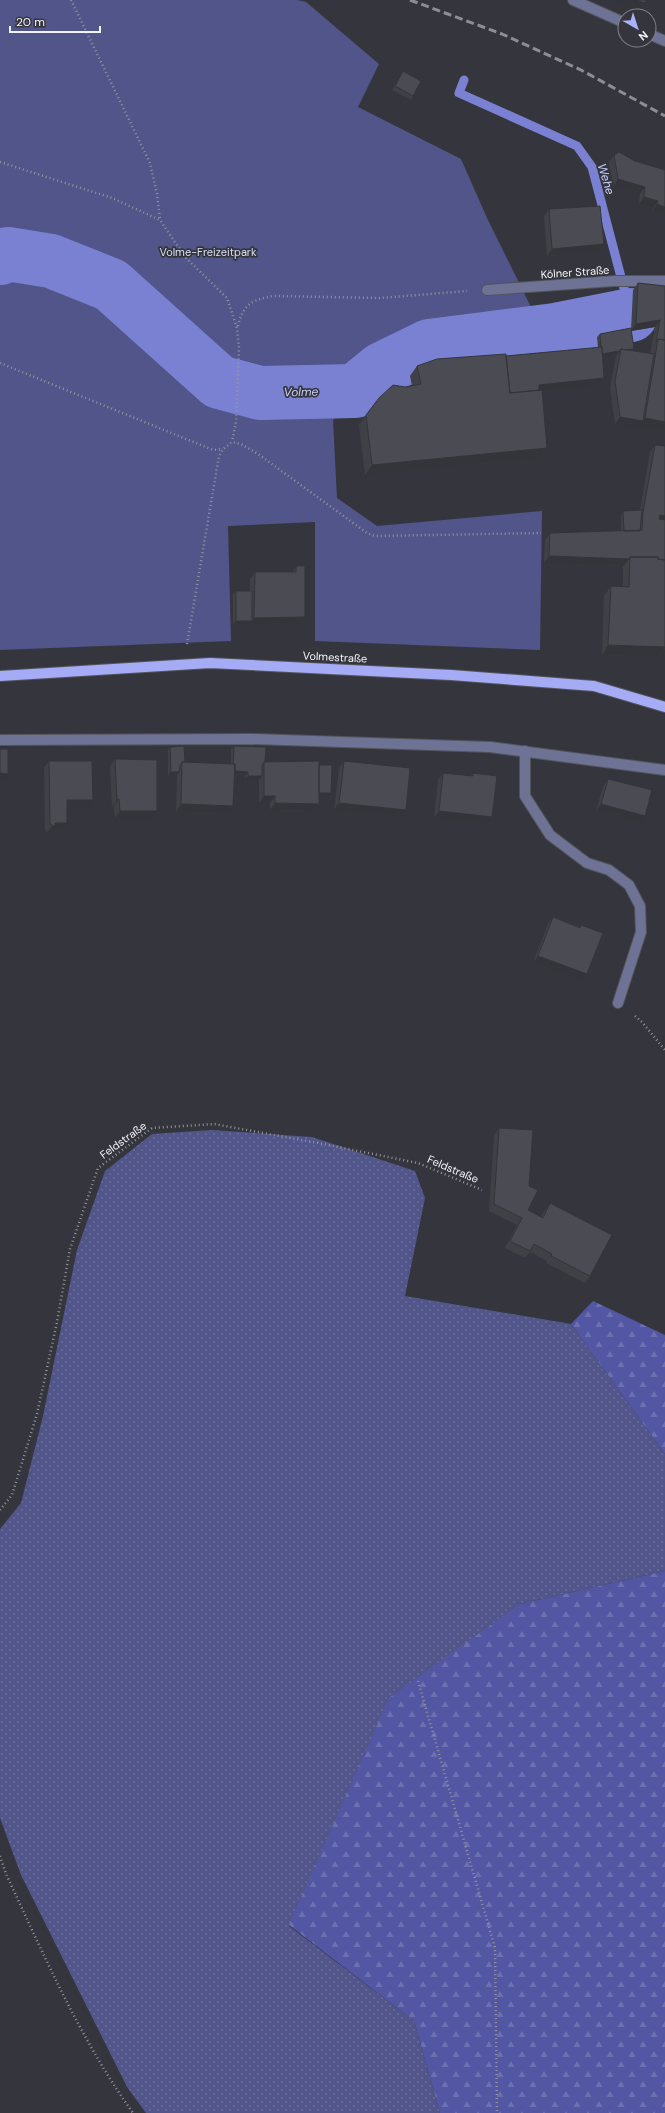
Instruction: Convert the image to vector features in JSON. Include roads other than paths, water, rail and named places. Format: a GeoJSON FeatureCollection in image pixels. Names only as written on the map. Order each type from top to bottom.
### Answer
{"type":"FeatureCollection","features":[{"type":"Feature","properties":{"kind":"main road","name":"Volmestraße"},"geometry":{"type":"LineString","coordinates":[[0,676],[210,663],[379,671],[594,686],[665,707]]}},
{"type":"Feature","properties":{"kind":"street"},"geometry":{"type":"LineString","coordinates":[[573,0],[617,19]]}},
{"type":"Feature","properties":{"kind":"street","name":"Kölner Straße"},"geometry":{"type":"LineString","coordinates":[[487,290],[628,280],[665,281]]}},
{"type":"Feature","properties":{"kind":"street"},"geometry":{"type":"LineString","coordinates":[[0,740],[252,739],[490,747],[665,770]]}},
{"type":"Feature","properties":{"kind":"street"},"geometry":{"type":"LineString","coordinates":[[525,751],[525,796],[550,835],[587,863],[610,870],[629,884],[640,906],[642,932],[618,1003]]}},
{"type":"Feature","properties":{"kind":"waterway","name":"Wehe"},"geometry":{"type":"LineString","coordinates":[[464,80],[459,93],[577,146],[592,167],[631,315]]}},
{"type":"Feature","properties":{"kind":"waterway","name":"Volme"},"geometry":{"type":"LineString","coordinates":[[0,258],[8,254],[51,261],[111,285],[219,382],[260,393],[355,391],[382,369],[429,346],[555,330],[631,315]]}},
{"type":"Feature","properties":{"kind":"railway"},"geometry":{"type":"LineString","coordinates":[[410,0],[502,34],[581,70],[665,116]]}},
{"type":"Feature","properties":{"kind":"park label","name":"Volme-Freizeitpark"},"geometry":{"type":"Point","coordinates":[208,252]}}]}
